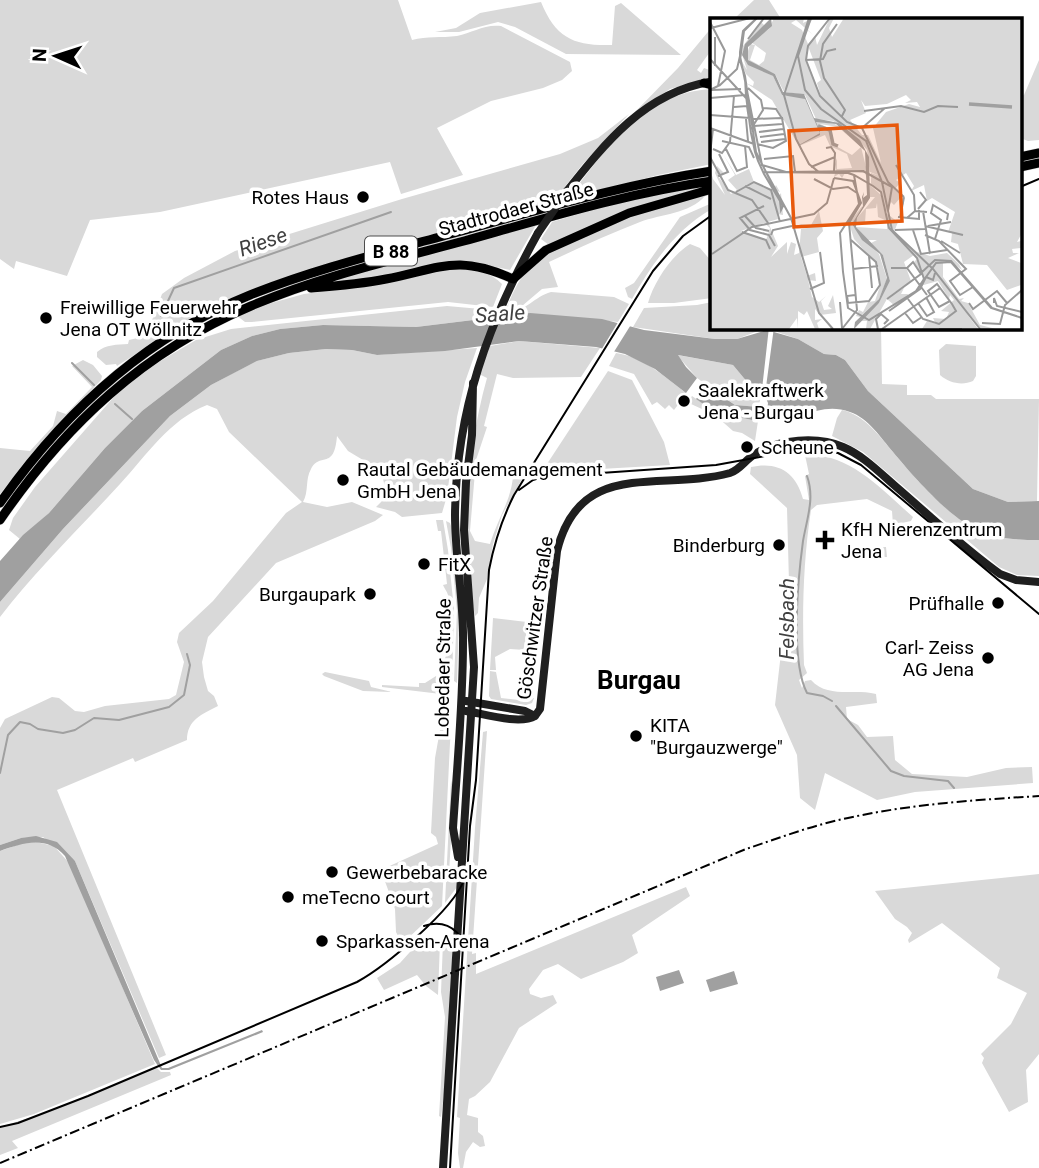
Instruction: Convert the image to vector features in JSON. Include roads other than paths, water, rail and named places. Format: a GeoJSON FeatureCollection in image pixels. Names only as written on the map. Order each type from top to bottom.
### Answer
{"type":"FeatureCollection","features":[{"type":"Feature","properties":{"kind":"main road","name":"Lobedaer Straße"},"geometry":{"type":"LineString","coordinates":[[461,871],[453,828],[463,632],[456,551],[456,485],[463,427],[478,367],[513,279],[538,233],[567,191],[599,152],[635,116],[664,96],[709,83]]}},
{"type":"Feature","properties":{"kind":"main road"},"geometry":{"type":"LineString","coordinates":[[1021,157],[1039,153]]}},
{"type":"Feature","properties":{"kind":"main road"},"geometry":{"type":"LineString","coordinates":[[1021,167],[1039,163]]}},
{"type":"Feature","properties":{"kind":"main road","name":"Stadtrodaer Straße"},"geometry":{"type":"LineString","coordinates":[[0,503],[43,447],[91,396],[153,347],[217,309],[283,283],[366,257],[605,192],[710,170]]}},
{"type":"Feature","properties":{"kind":"main road","name":"Stadtrodaer Straße"},"geometry":{"type":"LineString","coordinates":[[0,520],[37,470],[71,431],[133,373],[191,334],[252,305],[295,289],[618,199],[710,181]]}},
{"type":"Feature","properties":{"kind":"main road"},"geometry":{"type":"LineString","coordinates":[[295,289],[368,282],[447,265],[464,264],[492,270],[513,279],[546,250],[629,213],[710,190]]}},
{"type":"Feature","properties":{"kind":"main road","name":"Lobedaer Straße"},"geometry":{"type":"LineString","coordinates":[[443,1168],[474,652],[464,522],[472,435],[473,383]]}},
{"type":"Feature","properties":{"kind":"main road","name":"Göschwitzer Straße"},"geometry":{"type":"LineString","coordinates":[[471,707],[524,711],[535,716],[540,709],[557,551],[562,531],[585,499],[616,486],[642,481],[728,473],[766,448],[802,441],[834,443],[863,458],[1000,574],[1016,580],[1039,582]]}},
{"type":"Feature","properties":{"kind":"main road"},"geometry":{"type":"LineString","coordinates":[[461,701],[471,707]]}},
{"type":"Feature","properties":{"kind":"main road"},"geometry":{"type":"LineString","coordinates":[[460,710],[471,707]]}},
{"type":"Feature","properties":{"kind":"waterway","name":"Riese"},"geometry":{"type":"LineString","coordinates":[[161,316],[174,288],[391,212]]}},
{"type":"Feature","properties":{"kind":"waterway"},"geometry":{"type":"LineString","coordinates":[[72,363],[94,385]]}},
{"type":"Feature","properties":{"kind":"waterway"},"geometry":{"type":"LineString","coordinates":[[115,404],[132,419]]}},
{"type":"Feature","properties":{"kind":"waterway","name":"Felsbach"},"geometry":{"type":"LineString","coordinates":[[807,476],[810,500],[799,576],[799,661],[807,693],[832,701]]}},
{"type":"Feature","properties":{"kind":"waterway"},"geometry":{"type":"LineString","coordinates":[[0,773],[8,735],[20,722],[38,729],[63,733],[75,730],[94,718],[119,720],[169,707],[184,695],[190,665],[187,654]]}},
{"type":"Feature","properties":{"kind":"waterway","name":"Felsbach"},"geometry":{"type":"LineString","coordinates":[[836,706],[891,771],[904,776],[948,781],[954,788]]}},
{"type":"Feature","properties":{"kind":"tram line"},"geometry":{"type":"LineString","coordinates":[[1021,187],[1039,179]]}},
{"type":"Feature","properties":{"kind":"tram line"},"geometry":{"type":"LineString","coordinates":[[450,1168],[470,826],[476,780],[489,570],[496,541],[514,495],[653,271],[683,236],[710,216]]}},
{"type":"Feature","properties":{"kind":"tram line"},"geometry":{"type":"LineString","coordinates":[[519,490],[533,480],[543,477],[716,465],[803,449],[838,453],[861,465],[1039,614]]}},
{"type":"Feature","properties":{"kind":"tram line"},"geometry":{"type":"LineString","coordinates":[[0,1127],[18,1123],[88,1096],[357,982],[384,964],[433,921],[447,906],[464,880]]}},
{"type":"Feature","properties":{"kind":"tram line"},"geometry":{"type":"LineString","coordinates":[[424,926],[447,926],[457,932],[464,943]]}},
{"type":"Feature","properties":{"kind":"railway"},"geometry":{"type":"LineString","coordinates":[[0,1163],[746,849],[822,824],[872,813],[943,803],[1039,796]]}},
{"type":"Feature","properties":{"kind":"place","name":"Rotes Haus"},"geometry":{"type":"Point","coordinates":[363,197]}},
{"type":"Feature","properties":{"kind":"place","name":"Freiwillige Feuerwehr Jena OT Wöllnitz"},"geometry":{"type":"Point","coordinates":[46,318]}},
{"type":"Feature","properties":{"kind":"place","name":"Saalekraftwerk Jena - Burgau"},"geometry":{"type":"Point","coordinates":[684,401]}},
{"type":"Feature","properties":{"kind":"place","name":"Scheune"},"geometry":{"type":"Point","coordinates":[747,447]}},
{"type":"Feature","properties":{"kind":"place","name":"Rautal Gebäudemanagement GmbH Jena"},"geometry":{"type":"Point","coordinates":[343,480]}},
{"type":"Feature","properties":{"kind":"place","name":"KfH Nierenzentrum Jena"},"geometry":{"type":"Point","coordinates":[825,540]}},
{"type":"Feature","properties":{"kind":"place","name":"Binderburg"},"geometry":{"type":"Point","coordinates":[779,545]}},
{"type":"Feature","properties":{"kind":"place","name":"FitX"},"geometry":{"type":"Point","coordinates":[424,564]}},
{"type":"Feature","properties":{"kind":"place","name":"Burgaupark"},"geometry":{"type":"Point","coordinates":[370,594]}},
{"type":"Feature","properties":{"kind":"place","name":"Prüfhalle"},"geometry":{"type":"Point","coordinates":[998,603]}},
{"type":"Feature","properties":{"kind":"place","name":"Carl- Zeiss AG Jena"},"geometry":{"type":"Point","coordinates":[988,658]}},
{"type":"Feature","properties":{"kind":"place","name":"KITA \"Burgauzwerge\""},"geometry":{"type":"Point","coordinates":[636,736]}},
{"type":"Feature","properties":{"kind":"place","name":"Gewerbebaracke"},"geometry":{"type":"Point","coordinates":[332,872]}},
{"type":"Feature","properties":{"kind":"place","name":"meTecno court"},"geometry":{"type":"Point","coordinates":[288,897]}},
{"type":"Feature","properties":{"kind":"place","name":"Sparkassen-Arena"},"geometry":{"type":"Point","coordinates":[322,941]}},
{"type":"Feature","properties":{"kind":"district","name":"Burgau"},"geometry":{"type":"Point","coordinates":[639,680]}},
{"type":"Feature","properties":{"kind":"water label","name":"Saale"},"geometry":{"type":"Point","coordinates":[500,314]}}]}
